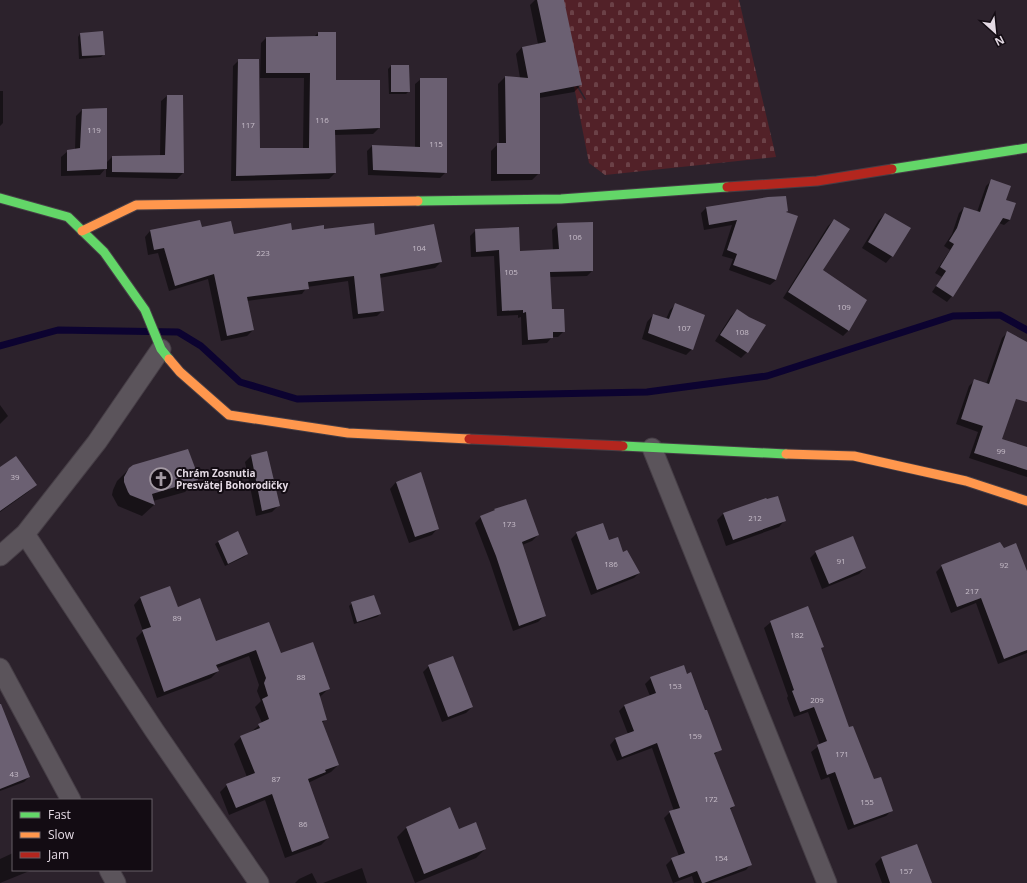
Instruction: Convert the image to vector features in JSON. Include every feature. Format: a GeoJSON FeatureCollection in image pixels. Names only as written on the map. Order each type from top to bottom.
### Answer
{"type":"FeatureCollection","features":[{"type":"Feature","properties":{"kind":"street"},"geometry":{"type":"LineString","coordinates":[[82,231],[136,205],[561,199],[817,181],[1027,148]]}},
{"type":"Feature","properties":{"kind":"street"},"geometry":{"type":"LineString","coordinates":[[0,198],[68,217],[104,252],[145,310],[161,349],[180,372],[230,415],[348,433],[854,456],[966,481],[1027,501]]}},
{"type":"Feature","properties":{"kind":"street"},"geometry":{"type":"LineString","coordinates":[[0,556],[25,534],[96,442],[161,349]]}},
{"type":"Feature","properties":{"kind":"street"},"geometry":{"type":"LineString","coordinates":[[652,448],[827,883]]}},
{"type":"Feature","properties":{"kind":"street"},"geometry":{"type":"LineString","coordinates":[[25,534],[154,730],[259,883]]}},
{"type":"Feature","properties":{"kind":"street"},"geometry":{"type":"LineString","coordinates":[[0,668],[70,799]]}},
{"type":"Feature","properties":{"kind":"street"},"geometry":{"type":"LineString","coordinates":[[110,871],[116,883]]}},
{"type":"Feature","properties":{"kind":"green space"},"geometry":{"type":"Polygon","coordinates":[[[559,0],[739,0],[776,157],[605,175],[589,163],[573,81],[585,100],[586,99],[576,82],[559,0]]]}},
{"type":"Feature","properties":{"kind":"building"},"geometry":{"type":"Polygon","coordinates":[[[537,0],[564,0],[582,85],[540,93],[540,174],[497,174],[497,143],[506,143],[505,76],[528,78],[522,47],[546,42],[537,0]]]}},
{"type":"Feature","properties":{"kind":"building"},"geometry":{"type":"Polygon","coordinates":[[[103,31],[105,55],[82,56],[80,33],[103,31]]]}},
{"type":"Feature","properties":{"kind":"building"},"geometry":{"type":"Polygon","coordinates":[[[318,32],[336,32],[336,80],[380,80],[380,128],[335,130],[336,173],[236,176],[238,59],[259,59],[260,148],[309,148],[310,73],[266,73],[266,37],[318,36],[318,32]]]}},
{"type":"Feature","properties":{"kind":"building"},"geometry":{"type":"Polygon","coordinates":[[[391,65],[409,65],[410,92],[391,92],[391,65]]]}},
{"type":"Feature","properties":{"kind":"building"},"geometry":{"type":"Polygon","coordinates":[[[420,78],[447,78],[447,173],[373,170],[372,145],[420,147],[420,78]]]}},
{"type":"Feature","properties":{"kind":"building"},"geometry":{"type":"Polygon","coordinates":[[[167,95],[183,95],[184,173],[112,172],[112,156],[165,155],[167,95]]]}},
{"type":"Feature","properties":{"kind":"building"},"geometry":{"type":"Polygon","coordinates":[[[107,108],[107,169],[67,171],[67,150],[80,148],[82,109],[107,108]]]}},
{"type":"Feature","properties":{"kind":"building"},"geometry":{"type":"Polygon","coordinates":[[[991,179],[1011,186],[1006,200],[1016,203],[1010,220],[1003,218],[953,297],[936,286],[946,271],[940,267],[954,244],[949,241],[957,228],[964,207],[980,212],[991,179]]]}},
{"type":"Feature","properties":{"kind":"building"},"geometry":{"type":"Polygon","coordinates":[[[786,196],[788,211],[786,212],[798,216],[776,280],[733,265],[737,254],[727,250],[737,220],[709,225],[706,207],[768,197],[786,196]]]}},
{"type":"Feature","properties":{"kind":"building"},"geometry":{"type":"Polygon","coordinates":[[[885,213],[911,228],[893,257],[868,242],[885,213]]]}},
{"type":"Feature","properties":{"kind":"building"},"geometry":{"type":"Polygon","coordinates":[[[834,219],[850,229],[823,270],[867,300],[849,331],[788,292],[834,219]]]}},
{"type":"Feature","properties":{"kind":"building"},"geometry":{"type":"Polygon","coordinates":[[[200,220],[202,227],[231,221],[234,234],[291,223],[292,230],[324,225],[324,229],[374,223],[375,235],[434,224],[442,262],[380,274],[384,311],[358,314],[354,276],[308,282],[309,289],[247,297],[254,330],[227,336],[214,274],[175,286],[164,248],[154,250],[150,230],[200,220]]]}},
{"type":"Feature","properties":{"kind":"building"},"geometry":{"type":"Polygon","coordinates":[[[593,222],[593,271],[550,272],[552,309],[564,309],[565,332],[553,332],[553,338],[528,340],[526,312],[523,313],[523,310],[502,311],[499,250],[476,252],[475,229],[519,227],[520,251],[559,249],[557,223],[593,222]]]}},
{"type":"Feature","properties":{"kind":"building"},"geometry":{"type":"Polygon","coordinates":[[[675,303],[705,315],[693,350],[648,333],[653,314],[669,319],[675,303]]]}},
{"type":"Feature","properties":{"kind":"building"},"geometry":{"type":"Polygon","coordinates":[[[737,309],[749,317],[766,325],[748,353],[720,335],[737,309]]]}},
{"type":"Feature","properties":{"kind":"building"},"geometry":{"type":"Polygon","coordinates":[[[1007,331],[1027,342],[1027,402],[1016,399],[1002,439],[1027,447],[1027,470],[974,453],[983,426],[961,419],[974,379],[989,384],[1007,331]]]}},
{"type":"Feature","properties":{"kind":"building","name":"Chrám Zosnutia Presvätej Bohorodičky"},"geometry":{"type":"Polygon","coordinates":[[[188,449],[198,480],[152,494],[155,505],[130,495],[124,482],[124,477],[129,468],[133,465],[188,449]]]}},
{"type":"Feature","properties":{"kind":"building"},"geometry":{"type":"Polygon","coordinates":[[[267,451],[280,506],[262,511],[251,455],[267,451]]]}},
{"type":"Feature","properties":{"kind":"building"},"geometry":{"type":"Polygon","coordinates":[[[16,456],[37,485],[0,511],[0,467],[16,456]]]}},
{"type":"Feature","properties":{"kind":"building"},"geometry":{"type":"Polygon","coordinates":[[[421,472],[439,529],[415,537],[396,482],[421,472]]]}},
{"type":"Feature","properties":{"kind":"building"},"geometry":{"type":"Polygon","coordinates":[[[778,496],[786,521],[733,540],[723,513],[766,498],[778,496]]]}},
{"type":"Feature","properties":{"kind":"building"},"geometry":{"type":"Polygon","coordinates":[[[526,499],[539,535],[522,542],[546,616],[519,626],[496,556],[480,516],[495,510],[494,509],[526,499]]]}},
{"type":"Feature","properties":{"kind":"building"},"geometry":{"type":"Polygon","coordinates":[[[603,523],[609,540],[618,537],[623,552],[627,550],[640,573],[597,590],[576,532],[603,523]]]}},
{"type":"Feature","properties":{"kind":"building"},"geometry":{"type":"Polygon","coordinates":[[[238,531],[248,554],[228,564],[218,541],[238,531]]]}},
{"type":"Feature","properties":{"kind":"building"},"geometry":{"type":"Polygon","coordinates":[[[853,536],[866,568],[829,584],[815,551],[853,536]]]}},
{"type":"Feature","properties":{"kind":"building"},"geometry":{"type":"Polygon","coordinates":[[[1000,542],[1004,548],[1016,543],[1027,571],[1027,650],[1004,659],[981,598],[957,607],[941,565],[1000,542]]]}},
{"type":"Feature","properties":{"kind":"building"},"geometry":{"type":"Polygon","coordinates":[[[170,586],[178,607],[200,598],[216,641],[269,622],[281,653],[313,642],[330,689],[319,693],[327,720],[322,721],[339,765],[325,770],[326,772],[308,779],[329,838],[292,852],[272,794],[236,808],[226,784],[255,773],[240,736],[260,728],[258,724],[269,719],[262,699],[268,696],[264,683],[266,678],[256,650],[216,665],[219,671],[164,692],[142,630],[151,627],[140,597],[170,586]]]}},
{"type":"Feature","properties":{"kind":"building"},"geometry":{"type":"Polygon","coordinates":[[[374,595],[381,614],[357,622],[351,602],[374,595]]]}},
{"type":"Feature","properties":{"kind":"building"},"geometry":{"type":"Polygon","coordinates":[[[808,606],[824,647],[821,648],[849,727],[853,726],[874,779],[881,777],[893,811],[854,825],[835,772],[827,775],[817,745],[827,741],[814,707],[800,712],[770,621],[808,606]]]}},
{"type":"Feature","properties":{"kind":"building"},"geometry":{"type":"Polygon","coordinates":[[[453,656],[473,707],[448,717],[428,665],[453,656]]]}},
{"type":"Feature","properties":{"kind":"building"},"geometry":{"type":"Polygon","coordinates":[[[684,665],[687,674],[691,672],[722,750],[714,753],[735,806],[730,808],[752,865],[704,883],[702,883],[697,871],[679,878],[671,858],[685,853],[669,811],[680,808],[657,743],[622,757],[615,738],[634,731],[624,705],[656,693],[650,677],[684,665]]]}},
{"type":"Feature","properties":{"kind":"building"},"geometry":{"type":"Polygon","coordinates":[[[0,704],[30,777],[0,789],[0,704]]]}},
{"type":"Feature","properties":{"kind":"building"},"geometry":{"type":"Polygon","coordinates":[[[450,807],[459,829],[476,822],[486,849],[424,874],[406,827],[450,807]]]}},
{"type":"Feature","properties":{"kind":"building"},"geometry":{"type":"Polygon","coordinates":[[[917,844],[932,883],[890,883],[881,857],[917,844]]]}},
{"type":"Feature","properties":{"kind":"waterway"},"geometry":{"type":"LineString","coordinates":[[0,346],[58,330],[178,332],[201,346],[240,382],[297,399],[647,392],[767,376],[953,316],[1000,315],[1027,330]]}},
{"type":"Feature","properties":{"kind":"traffic: fast"},"geometry":{"type":"LineString","coordinates":[[892,169],[1027,148]]}},
{"type":"Feature","properties":{"kind":"traffic: fast"},"geometry":{"type":"LineString","coordinates":[[418,201],[561,199],[727,187]]}},
{"type":"Feature","properties":{"kind":"traffic: fast"},"geometry":{"type":"LineString","coordinates":[[0,198],[68,217],[104,252],[145,310],[161,349],[169,359]]}},
{"type":"Feature","properties":{"kind":"traffic: fast"},"geometry":{"type":"LineString","coordinates":[[623,446],[786,454]]}},
{"type":"Feature","properties":{"kind":"traffic: slow"},"geometry":{"type":"LineString","coordinates":[[82,231],[136,205],[418,201]]}},
{"type":"Feature","properties":{"kind":"traffic: slow"},"geometry":{"type":"LineString","coordinates":[[169,359],[180,372],[229,415],[348,433],[469,439]]}},
{"type":"Feature","properties":{"kind":"traffic: slow"},"geometry":{"type":"LineString","coordinates":[[786,454],[854,456],[966,481],[1027,501]]}},
{"type":"Feature","properties":{"kind":"traffic: jam"},"geometry":{"type":"LineString","coordinates":[[727,187],[817,181],[892,169]]}},
{"type":"Feature","properties":{"kind":"traffic: jam"},"geometry":{"type":"LineString","coordinates":[[469,439],[623,446]]}},
{"type":"Feature","properties":{"kind":"place","name":"Chrám Zosnutia Presvätej Bohorodičky"},"geometry":{"type":"Point","coordinates":[161,479]}}]}
